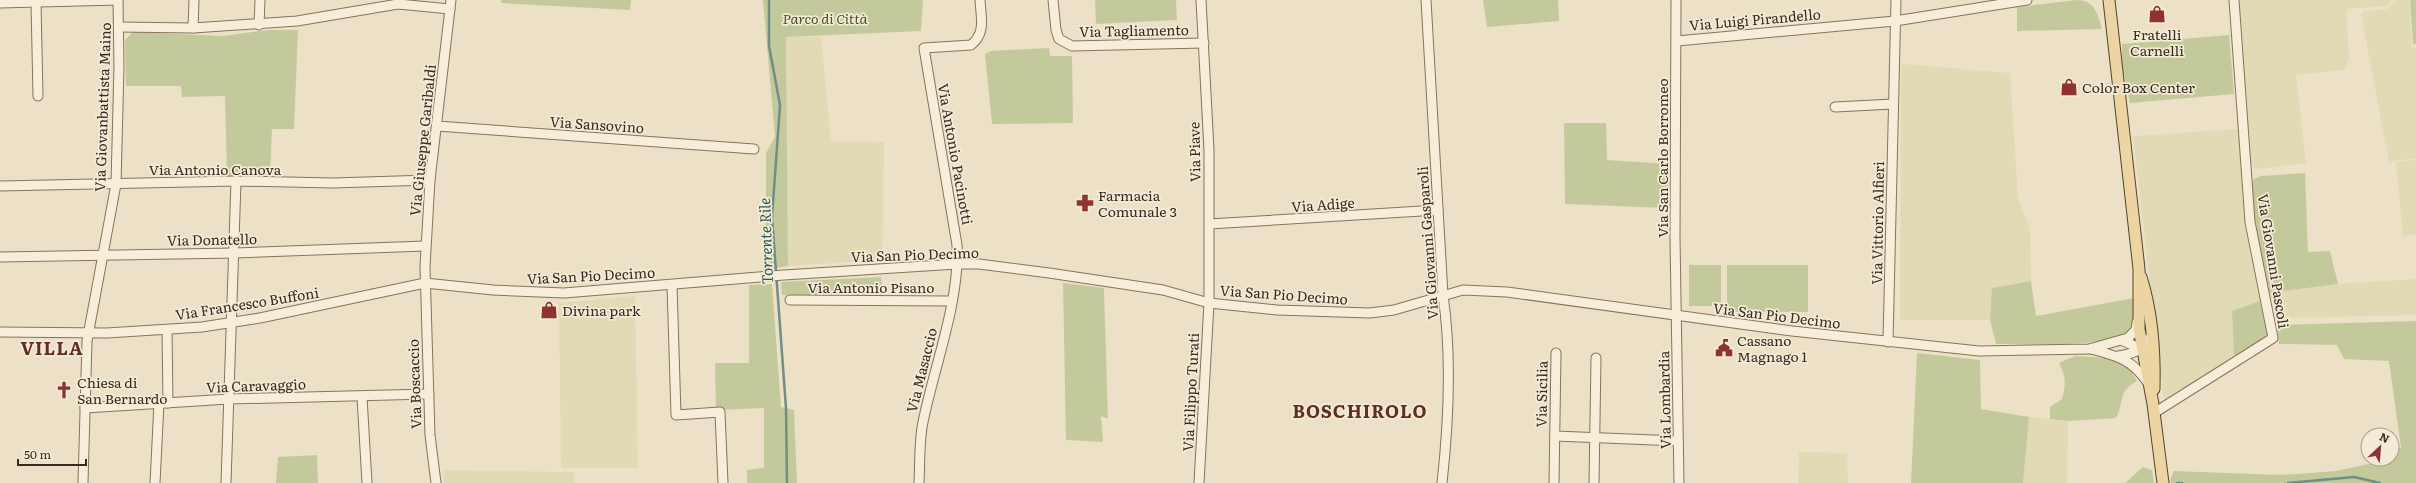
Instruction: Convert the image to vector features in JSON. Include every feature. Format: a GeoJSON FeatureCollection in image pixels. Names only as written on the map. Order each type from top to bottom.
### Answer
{"type":"FeatureCollection","features":[{"type":"Feature","properties":{"kind":"main road"},"geometry":{"type":"LineString","coordinates":[[2107,2],[2139,269],[2139,312],[2142,349],[2151,379]]}},
{"type":"Feature","properties":{"kind":"main road"},"geometry":{"type":"LineString","coordinates":[[2139,269],[2146,293],[2152,335],[2151,379],[2162,478]]}},
{"type":"Feature","properties":{"kind":"street","name":"Via Giovanbattista Maino"},"geometry":{"type":"LineString","coordinates":[[0,3],[118,0],[120,27],[116,184],[89,332],[83,483]]}},
{"type":"Feature","properties":{"kind":"street"},"geometry":{"type":"LineString","coordinates":[[193,28],[194,0]]}},
{"type":"Feature","properties":{"kind":"street"},"geometry":{"type":"LineString","coordinates":[[259,24],[260,0]]}},
{"type":"Feature","properties":{"kind":"street","name":"Via Antonio Pacinotti"},"geometry":{"type":"LineString","coordinates":[[957,264],[957,245],[924,48],[971,45],[981,35],[980,0]]}},
{"type":"Feature","properties":{"kind":"street","name":"Via Tagliamento"},"geometry":{"type":"LineString","coordinates":[[1053,0],[1056,30],[1060,39],[1072,46],[1204,43]]}},
{"type":"Feature","properties":{"kind":"street","name":"Via Piave"},"geometry":{"type":"LineString","coordinates":[[1201,0],[1209,150],[1209,303]]}},
{"type":"Feature","properties":{"kind":"street","name":"Via Giovanni Gasparoli"},"geometry":{"type":"LineString","coordinates":[[1426,0],[1443,295],[1449,336],[1450,381],[1442,483]]}},
{"type":"Feature","properties":{"kind":"street","name":"Via San Carlo Borromeo"},"geometry":{"type":"LineString","coordinates":[[1676,0],[1676,317]]}},
{"type":"Feature","properties":{"kind":"street","name":"Via Vittorio Alfieri"},"geometry":{"type":"LineString","coordinates":[[1888,342],[1896,0]]}},
{"type":"Feature","properties":{"kind":"street","name":"Via Luigi Pirandello"},"geometry":{"type":"LineString","coordinates":[[1677,41],[1895,21],[2026,0]]}},
{"type":"Feature","properties":{"kind":"street","name":"Via Giovanni Pascoli"},"geometry":{"type":"LineString","coordinates":[[2154,408],[2272,338],[2250,222],[2240,113],[2234,0]]}},
{"type":"Feature","properties":{"kind":"street"},"geometry":{"type":"LineString","coordinates":[[36,3],[38,96]]}},
{"type":"Feature","properties":{"kind":"street"},"geometry":{"type":"LineString","coordinates":[[120,27],[193,28],[259,24],[333,16],[398,4],[451,4]]}},
{"type":"Feature","properties":{"kind":"street","name":"Via Giuseppe Garibaldi"},"geometry":{"type":"LineString","coordinates":[[425,283],[425,246],[430,180],[451,4]]}},
{"type":"Feature","properties":{"kind":"street"},"geometry":{"type":"LineString","coordinates":[[1835,108],[1893,104]]}},
{"type":"Feature","properties":{"kind":"street","name":"Via Sansovino"},"geometry":{"type":"LineString","coordinates":[[437,126],[754,148]]}},
{"type":"Feature","properties":{"kind":"street","name":"Via Antonio Canova"},"geometry":{"type":"LineString","coordinates":[[0,186],[236,181],[430,180]]}},
{"type":"Feature","properties":{"kind":"street"},"geometry":{"type":"LineString","coordinates":[[226,483],[235,253],[236,181]]}},
{"type":"Feature","properties":{"kind":"street","name":"Via Adige"},"geometry":{"type":"LineString","coordinates":[[1209,224],[1438,210]]}},
{"type":"Feature","properties":{"kind":"street","name":"Via Donatello"},"geometry":{"type":"LineString","coordinates":[[0,257],[235,253],[425,246]]}},
{"type":"Feature","properties":{"kind":"street","name":"Via San Pio Decimo"},"geometry":{"type":"LineString","coordinates":[[425,283],[493,290],[564,293],[784,275],[957,264],[980,264],[1139,286],[1209,303],[1277,310],[1370,313],[1394,310],[1463,290],[1507,292],[1676,317],[1888,342],[1979,351],[2089,349],[2123,341]]}},
{"type":"Feature","properties":{"kind":"street","name":"Via Masaccio"},"geometry":{"type":"LineString","coordinates":[[919,483],[922,424],[951,301],[957,264]]}},
{"type":"Feature","properties":{"kind":"street","name":"Via Francesco Buffoni"},"geometry":{"type":"LineString","coordinates":[[0,332],[167,330],[232,322],[425,283]]}},
{"type":"Feature","properties":{"kind":"street","name":"Via Boscaccio"},"geometry":{"type":"LineString","coordinates":[[425,283],[429,394],[436,483]]}},
{"type":"Feature","properties":{"kind":"street"},"geometry":{"type":"LineString","coordinates":[[672,285],[676,414],[720,412],[723,483]]}},
{"type":"Feature","properties":{"kind":"street","name":"Via Antonio Pisano"},"geometry":{"type":"LineString","coordinates":[[790,300],[951,301]]}},
{"type":"Feature","properties":{"kind":"street","name":"Via Filippo Turati"},"geometry":{"type":"LineString","coordinates":[[1199,483],[1209,303]]}},
{"type":"Feature","properties":{"kind":"street"},"geometry":{"type":"LineString","coordinates":[[2139,312],[2136,330],[2123,341],[2142,349],[2152,335]]}},
{"type":"Feature","properties":{"kind":"street","name":"Via Lombardia"},"geometry":{"type":"LineString","coordinates":[[1676,317],[1679,483]]}},
{"type":"Feature","properties":{"kind":"street"},"geometry":{"type":"LineString","coordinates":[[155,483],[164,403],[167,330]]}},
{"type":"Feature","properties":{"kind":"street","name":"Via San Pio Decimo"},"geometry":{"type":"LineString","coordinates":[[2089,349],[2117,356],[2151,379]]}},
{"type":"Feature","properties":{"kind":"street","name":"Via San Pio Decimo"},"geometry":{"type":"LineString","coordinates":[[2117,356],[2132,354],[2142,349]]}},
{"type":"Feature","properties":{"kind":"street","name":"Via Sicilia"},"geometry":{"type":"LineString","coordinates":[[1554,483],[1556,353]]}},
{"type":"Feature","properties":{"kind":"street"},"geometry":{"type":"LineString","coordinates":[[1594,483],[1596,358]]}},
{"type":"Feature","properties":{"kind":"street","name":"Via Caravaggio"},"geometry":{"type":"LineString","coordinates":[[85,408],[229,399],[362,397],[429,394]]}},
{"type":"Feature","properties":{"kind":"street"},"geometry":{"type":"LineString","coordinates":[[362,397],[367,483]]}},
{"type":"Feature","properties":{"kind":"street","name":"Via Sicilia"},"geometry":{"type":"LineString","coordinates":[[1555,436],[1678,441]]}},
{"type":"Feature","properties":{"kind":"shaded area"},"geometry":{"type":"Polygon","coordinates":[[[2238,0],[2393,0],[2386,6],[2346,9],[2349,59],[2344,70],[2296,75],[2306,163],[2256,169],[2249,165],[2238,0]]]}},
{"type":"Feature","properties":{"kind":"shaded area"},"geometry":{"type":"Polygon","coordinates":[[[2396,0],[2409,0],[2412,47],[2416,47],[2416,158],[2389,162],[2361,14],[2364,11],[2388,9],[2396,0]]]}},
{"type":"Feature","properties":{"kind":"shaded area"},"geometry":{"type":"Polygon","coordinates":[[[786,37],[821,37],[831,141],[884,142],[882,260],[788,266],[786,37]]]}},
{"type":"Feature","properties":{"kind":"shaded area"},"geometry":{"type":"Polygon","coordinates":[[[1901,64],[2010,73],[2018,198],[2030,229],[2031,281],[1993,288],[1990,320],[1900,320],[1901,64]]]}},
{"type":"Feature","properties":{"kind":"shaded area"},"geometry":{"type":"Polygon","coordinates":[[[2239,129],[2246,213],[2260,301],[2232,311],[2234,356],[2164,402],[2133,136],[2239,129]]]}},
{"type":"Feature","properties":{"kind":"shaded area"},"geometry":{"type":"Polygon","coordinates":[[[2416,160],[2416,235],[2403,236],[2396,162],[2416,160]]]}},
{"type":"Feature","properties":{"kind":"shaded area"},"geometry":{"type":"Polygon","coordinates":[[[2416,279],[2416,315],[2285,318],[2275,312],[2269,293],[2338,284],[2416,279]]]}},
{"type":"Feature","properties":{"kind":"shaded area"},"geometry":{"type":"Polygon","coordinates":[[[635,296],[638,468],[561,468],[559,303],[635,296]]]}},
{"type":"Feature","properties":{"kind":"shaded area"},"geometry":{"type":"Polygon","coordinates":[[[2029,417],[2068,421],[2067,483],[2023,483],[2029,417]]]}},
{"type":"Feature","properties":{"kind":"shaded area"},"geometry":{"type":"Polygon","coordinates":[[[1799,452],[1847,453],[1848,483],[1798,483],[1799,452]]]}},
{"type":"Feature","properties":{"kind":"shaded area"},"geometry":{"type":"Polygon","coordinates":[[[444,470],[574,472],[574,483],[444,483],[444,470]]]}},
{"type":"Feature","properties":{"kind":"green space"},"geometry":{"type":"Polygon","coordinates":[[[501,0],[631,0],[630,10],[501,3],[501,0]]]}},
{"type":"Feature","properties":{"kind":"green space","name":"Parco di Città"},"geometry":{"type":"Polygon","coordinates":[[[763,0],[923,0],[921,31],[786,37],[788,266],[766,270],[766,153],[775,137],[763,0]]]}},
{"type":"Feature","properties":{"kind":"green space"},"geometry":{"type":"Polygon","coordinates":[[[1095,0],[1176,0],[1177,20],[1096,24],[1095,0]]]}},
{"type":"Feature","properties":{"kind":"green space"},"geometry":{"type":"Polygon","coordinates":[[[1483,0],[1558,0],[1559,21],[1487,27],[1483,0]]]}},
{"type":"Feature","properties":{"kind":"green space"},"geometry":{"type":"Polygon","coordinates":[[[2077,0],[2092,5],[2095,9],[2102,29],[2017,31],[2017,7],[2077,0]]]}},
{"type":"Feature","properties":{"kind":"green space"},"geometry":{"type":"Polygon","coordinates":[[[2410,0],[2416,0],[2416,44],[2413,44],[2410,0]]]}},
{"type":"Feature","properties":{"kind":"green space"},"geometry":{"type":"Polygon","coordinates":[[[268,30],[298,30],[294,129],[272,129],[270,175],[227,176],[225,96],[182,97],[181,86],[126,86],[125,40],[133,32],[223,36],[268,30]]]}},
{"type":"Feature","properties":{"kind":"green space"},"geometry":{"type":"Polygon","coordinates":[[[2229,35],[2234,94],[2130,103],[2122,64],[2122,44],[2229,35]]]}},
{"type":"Feature","properties":{"kind":"green space"},"geometry":{"type":"Polygon","coordinates":[[[1049,48],[1050,56],[1072,56],[1073,123],[992,124],[985,54],[991,51],[1049,48]]]}},
{"type":"Feature","properties":{"kind":"green space"},"geometry":{"type":"Polygon","coordinates":[[[1564,123],[1606,123],[1607,160],[1669,164],[1667,208],[1565,204],[1564,123]]]}},
{"type":"Feature","properties":{"kind":"green space"},"geometry":{"type":"Polygon","coordinates":[[[2305,173],[2308,252],[2330,251],[2338,284],[2269,293],[2256,230],[2251,185],[2254,179],[2261,176],[2305,173]]]}},
{"type":"Feature","properties":{"kind":"green space"},"geometry":{"type":"Polygon","coordinates":[[[1689,265],[1721,265],[1721,306],[1689,306],[1689,265]]]}},
{"type":"Feature","properties":{"kind":"green space"},"geometry":{"type":"Polygon","coordinates":[[[1727,265],[1808,265],[1808,312],[1727,312],[1727,265]]]}},
{"type":"Feature","properties":{"kind":"green space"},"geometry":{"type":"Polygon","coordinates":[[[881,277],[883,298],[782,295],[781,282],[881,277]]]}},
{"type":"Feature","properties":{"kind":"green space"},"geometry":{"type":"Polygon","coordinates":[[[2031,281],[2036,316],[2134,298],[2135,318],[2133,325],[2122,335],[2089,342],[2068,344],[1996,344],[1990,320],[1992,288],[2031,281]]]}},
{"type":"Feature","properties":{"kind":"green space"},"geometry":{"type":"Polygon","coordinates":[[[1063,283],[1104,288],[1108,419],[1101,416],[1103,442],[1066,440],[1063,283]]]}},
{"type":"Feature","properties":{"kind":"green space"},"geometry":{"type":"Polygon","coordinates":[[[772,284],[781,407],[794,410],[797,483],[747,483],[747,470],[764,468],[764,408],[716,410],[715,363],[749,363],[749,285],[772,284]]]}},
{"type":"Feature","properties":{"kind":"green space"},"geometry":{"type":"Polygon","coordinates":[[[2260,301],[2268,336],[2234,356],[2232,311],[2260,301]]]}},
{"type":"Feature","properties":{"kind":"green space"},"geometry":{"type":"Polygon","coordinates":[[[2416,321],[2416,483],[2171,483],[2170,480],[2174,471],[2281,475],[2336,471],[2360,466],[2400,467],[2400,427],[2398,427],[2389,361],[2344,359],[2337,345],[2279,344],[2277,325],[2416,321]]]}},
{"type":"Feature","properties":{"kind":"green space"},"geometry":{"type":"Polygon","coordinates":[[[1917,353],[1980,360],[1981,409],[2029,417],[2023,483],[1911,483],[1917,353]]]}},
{"type":"Feature","properties":{"kind":"green space"},"geometry":{"type":"Polygon","coordinates":[[[2075,356],[2108,358],[2126,364],[2137,381],[2124,393],[2116,418],[2068,421],[2050,419],[2050,407],[2062,399],[2064,389],[2065,381],[2059,363],[2075,356]]]}},
{"type":"Feature","properties":{"kind":"green space"},"geometry":{"type":"Polygon","coordinates":[[[317,455],[318,483],[276,483],[278,457],[317,455]]]}},
{"type":"Feature","properties":{"kind":"green space"},"geometry":{"type":"Polygon","coordinates":[[[2143,467],[2152,470],[2154,483],[2125,483],[2143,467]]]}},
{"type":"Feature","properties":{"kind":"waterway","name":"Torrente Rile"},"geometry":{"type":"LineString","coordinates":[[769,0],[769,46],[780,105],[772,217],[786,408],[787,483]]}},
{"type":"Feature","properties":{"kind":"waterway"},"geometry":{"type":"LineString","coordinates":[[2288,483],[2354,477],[2380,483]]}},
{"type":"Feature","properties":{"kind":"waterway"},"geometry":{"type":"LineString","coordinates":[[2177,483],[2182,483]]}},
{"type":"Feature","properties":{"kind":"place","name":"Fratelli Carnelli"},"geometry":{"type":"Point","coordinates":[2157,14]}},
{"type":"Feature","properties":{"kind":"place","name":"Color Box Center"},"geometry":{"type":"Point","coordinates":[2069,87]}},
{"type":"Feature","properties":{"kind":"place","name":"Farmacia Comunale 3"},"geometry":{"type":"Point","coordinates":[1085,203]}},
{"type":"Feature","properties":{"kind":"place","name":"Divina park"},"geometry":{"type":"Point","coordinates":[549,310]}},
{"type":"Feature","properties":{"kind":"place","name":"Cassano Magnago 1"},"geometry":{"type":"Point","coordinates":[1724,348]}},
{"type":"Feature","properties":{"kind":"place","name":"Chiesa di San Bernardo"},"geometry":{"type":"Point","coordinates":[64,390]}},
{"type":"Feature","properties":{"kind":"district","name":"VILLA"},"geometry":{"type":"Point","coordinates":[52,347]}},
{"type":"Feature","properties":{"kind":"district","name":"BOSCHIROLO"},"geometry":{"type":"Point","coordinates":[1360,410]}}]}
